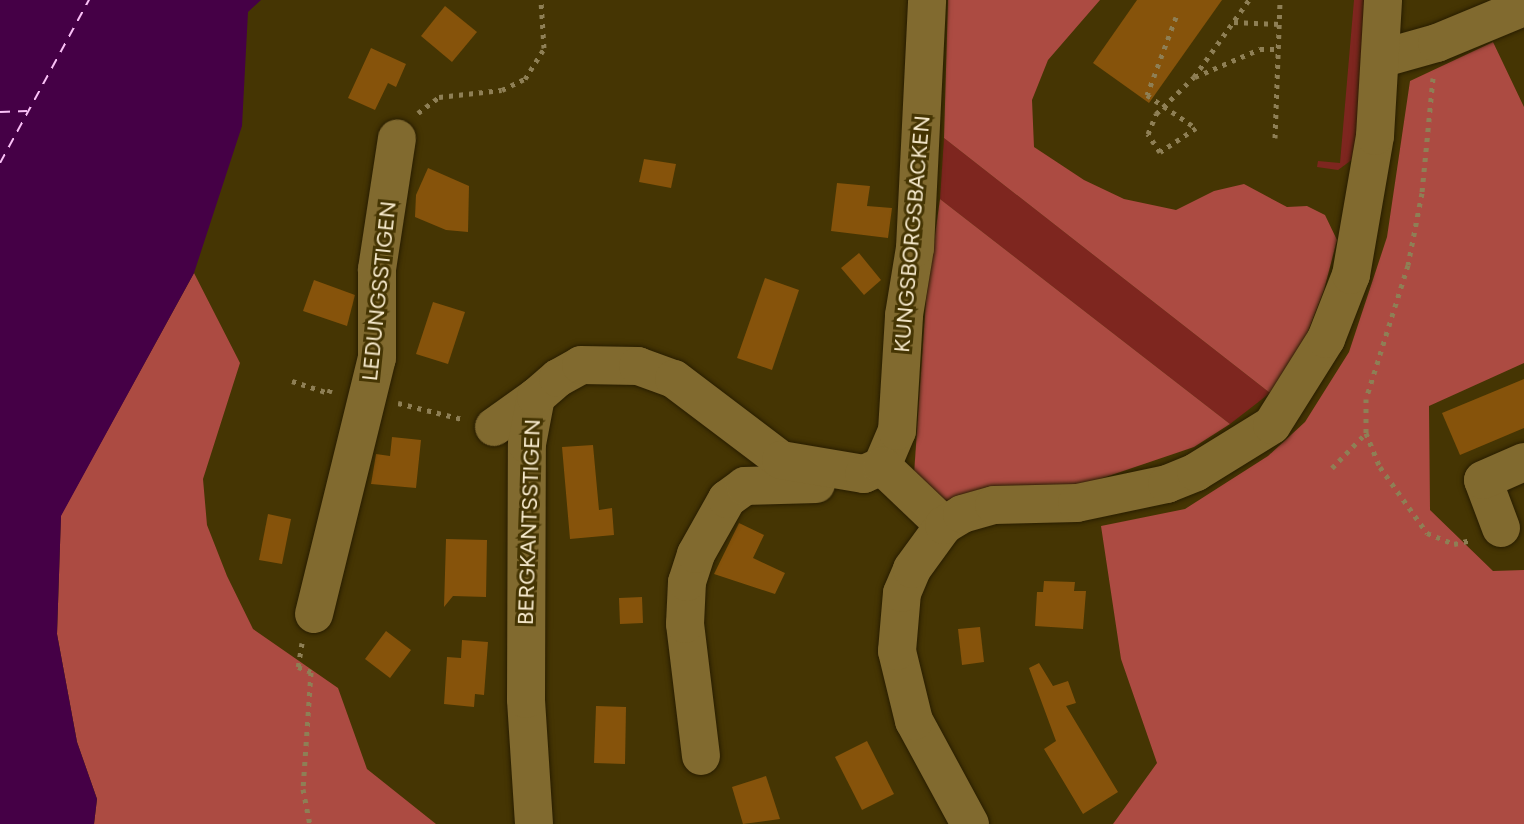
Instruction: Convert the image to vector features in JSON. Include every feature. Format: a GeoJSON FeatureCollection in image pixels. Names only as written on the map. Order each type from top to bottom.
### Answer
{"type":"FeatureCollection","features":[{"type":"Feature","properties":{"kind":"street","name":"KUNGSBORGSBACKEN"},"geometry":{"type":"LineString","coordinates":[[873,470],[897,431],[904,315],[919,200],[927,0]]}},
{"type":"Feature","properties":{"kind":"street"},"geometry":{"type":"LineString","coordinates":[[970,824],[914,721],[897,651],[902,593],[944,525],[994,505],[1077,503],[1167,484],[1196,472],[1272,425],[1326,339],[1351,275],[1375,136],[1383,0]]}},
{"type":"Feature","properties":{"kind":"street"},"geometry":{"type":"LineString","coordinates":[[1380,59],[1437,43],[1524,7]]}},
{"type":"Feature","properties":{"kind":"street","name":"LEDUNGSSTIGEN"},"geometry":{"type":"LineString","coordinates":[[314,614],[377,358],[377,269],[397,139]]}},
{"type":"Feature","properties":{"kind":"street","name":"BERGKANTSSTIGEN"},"geometry":{"type":"LineString","coordinates":[[534,824],[527,758],[526,544],[527,444],[536,397],[581,365],[638,366],[674,379],[781,460],[873,470]]}},
{"type":"Feature","properties":{"kind":"street"},"geometry":{"type":"LineString","coordinates":[[494,427],[536,397]]}},
{"type":"Feature","properties":{"kind":"street"},"geometry":{"type":"LineString","coordinates":[[1501,528],[1483,480],[1524,462]]}},
{"type":"Feature","properties":{"kind":"street"},"geometry":{"type":"LineString","coordinates":[[701,756],[688,671],[687,582],[712,523],[727,499],[745,486],[841,485],[873,470],[944,525]]}},
{"type":"Feature","properties":{"kind":"path"},"geometry":{"type":"LineString","coordinates":[[397,139],[411,119],[439,97],[502,90],[525,79],[544,48],[541,0]]}},
{"type":"Feature","properties":{"kind":"path"},"geometry":{"type":"LineString","coordinates":[[1176,17],[1147,95],[1196,128],[1160,152],[1148,134],[1156,114],[1194,77],[1249,0]]}},
{"type":"Feature","properties":{"kind":"path"},"geometry":{"type":"LineString","coordinates":[[1275,138],[1280,0]]}},
{"type":"Feature","properties":{"kind":"path"},"geometry":{"type":"LineString","coordinates":[[1233,22],[1280,24]]}},
{"type":"Feature","properties":{"kind":"path"},"geometry":{"type":"LineString","coordinates":[[1194,77],[1260,49],[1279,49]]}},
{"type":"Feature","properties":{"kind":"path"},"geometry":{"type":"LineString","coordinates":[[1434,61],[1422,193],[1408,265],[1366,399],[1366,433],[1380,467],[1427,533],[1454,544],[1501,528]]}},
{"type":"Feature","properties":{"kind":"path"},"geometry":{"type":"LineString","coordinates":[[292,381],[329,393],[332,384]]}},
{"type":"Feature","properties":{"kind":"path","name":"LEDUNGSSTIGEN"},"geometry":{"type":"LineString","coordinates":[[369,395],[494,427]]}},
{"type":"Feature","properties":{"kind":"path"},"geometry":{"type":"LineString","coordinates":[[1332,468],[1366,433]]}},
{"type":"Feature","properties":{"kind":"path"},"geometry":{"type":"LineString","coordinates":[[310,824],[303,789],[311,672],[298,667],[314,614]]}},
{"type":"Feature","properties":{"kind":"shaded area"},"geometry":{"type":"Polygon","coordinates":[[[0,0],[261,0],[248,12],[242,126],[194,273],[61,516],[57,634],[77,742],[97,799],[94,824],[0,824],[0,0]]]}},
{"type":"Feature","properties":{"kind":"shaded area"},"geometry":{"type":"Polygon","coordinates":[[[948,0],[1100,0],[1048,60],[1032,100],[1034,147],[1084,180],[1124,199],[1176,210],[1214,191],[1244,184],[1287,207],[1307,206],[1325,215],[1337,240],[1324,290],[1307,334],[1270,393],[944,138],[948,0]]]}},
{"type":"Feature","properties":{"kind":"shaded area"},"geometry":{"type":"Polygon","coordinates":[[[1354,0],[1370,0],[1368,62],[1353,159],[1338,170],[1317,167],[1318,161],[1340,163],[1354,0]]]}},
{"type":"Feature","properties":{"kind":"shaded area"},"geometry":{"type":"Polygon","coordinates":[[[1493,42],[1524,107],[1524,363],[1429,406],[1430,510],[1493,571],[1524,570],[1524,824],[1113,824],[1157,763],[1121,659],[1101,526],[1185,509],[1268,456],[1305,422],[1349,352],[1387,237],[1410,81],[1493,42]]]}},
{"type":"Feature","properties":{"kind":"shaded area"},"geometry":{"type":"Polygon","coordinates":[[[944,138],[1270,393],[1230,424],[940,199],[944,138]]]}},
{"type":"Feature","properties":{"kind":"shaded area"},"geometry":{"type":"Polygon","coordinates":[[[940,199],[1230,424],[1194,447],[1085,484],[949,507],[914,474],[926,300],[940,199]]]}},
{"type":"Feature","properties":{"kind":"shaded area"},"geometry":{"type":"Polygon","coordinates":[[[194,273],[240,363],[203,479],[207,525],[227,576],[253,629],[338,688],[367,769],[436,824],[94,824],[97,799],[77,742],[57,634],[61,515],[194,273]]]}},
{"type":"Feature","properties":{"kind":"building"},"geometry":{"type":"Polygon","coordinates":[[[1137,0],[1222,0],[1149,103],[1093,63],[1137,0]]]}},
{"type":"Feature","properties":{"kind":"building"},"geometry":{"type":"Polygon","coordinates":[[[445,6],[477,32],[452,62],[421,36],[445,6]]]}},
{"type":"Feature","properties":{"kind":"building"},"geometry":{"type":"Polygon","coordinates":[[[371,48],[406,64],[396,87],[388,83],[375,110],[348,98],[371,48]]]}},
{"type":"Feature","properties":{"kind":"building"},"geometry":{"type":"Polygon","coordinates":[[[644,159],[676,164],[671,188],[639,182],[644,159]]]}},
{"type":"Feature","properties":{"kind":"building"},"geometry":{"type":"Polygon","coordinates":[[[428,168],[469,186],[468,232],[446,230],[415,217],[416,195],[428,168]]]}},
{"type":"Feature","properties":{"kind":"building"},"geometry":{"type":"Polygon","coordinates":[[[837,183],[870,186],[867,206],[892,208],[888,238],[831,231],[837,183]]]}},
{"type":"Feature","properties":{"kind":"building"},"geometry":{"type":"Polygon","coordinates":[[[859,253],[881,280],[864,295],[841,268],[859,253]]]}},
{"type":"Feature","properties":{"kind":"building"},"geometry":{"type":"Polygon","coordinates":[[[765,278],[799,290],[772,370],[737,358],[765,278]]]}},
{"type":"Feature","properties":{"kind":"building"},"geometry":{"type":"Polygon","coordinates":[[[314,280],[355,295],[347,326],[303,311],[314,280]]]}},
{"type":"Feature","properties":{"kind":"building"},"geometry":{"type":"Polygon","coordinates":[[[433,302],[465,312],[448,364],[416,354],[433,302]]]}},
{"type":"Feature","properties":{"kind":"building"},"geometry":{"type":"Polygon","coordinates":[[[1524,379],[1524,428],[1460,455],[1442,413],[1524,379]]]}},
{"type":"Feature","properties":{"kind":"building"},"geometry":{"type":"Polygon","coordinates":[[[392,437],[421,440],[416,488],[371,484],[376,454],[390,456],[392,437]]]}},
{"type":"Feature","properties":{"kind":"building"},"geometry":{"type":"Polygon","coordinates":[[[593,445],[599,510],[612,508],[614,535],[570,539],[562,447],[593,445]]]}},
{"type":"Feature","properties":{"kind":"building"},"geometry":{"type":"Polygon","coordinates":[[[268,514],[291,519],[282,564],[259,560],[268,514]]]}},
{"type":"Feature","properties":{"kind":"building"},"geometry":{"type":"Polygon","coordinates":[[[739,523],[764,535],[753,558],[785,573],[775,594],[714,574],[739,523]]]}},
{"type":"Feature","properties":{"kind":"building"},"geometry":{"type":"Polygon","coordinates":[[[446,539],[487,540],[486,597],[453,596],[444,607],[446,539]]]}},
{"type":"Feature","properties":{"kind":"building"},"geometry":{"type":"Polygon","coordinates":[[[1044,581],[1075,582],[1074,591],[1086,591],[1083,629],[1035,626],[1037,592],[1043,592],[1044,581]]]}},
{"type":"Feature","properties":{"kind":"building"},"geometry":{"type":"Polygon","coordinates":[[[642,597],[643,623],[620,624],[619,598],[642,597]]]}},
{"type":"Feature","properties":{"kind":"building"},"geometry":{"type":"Polygon","coordinates":[[[980,627],[984,662],[962,665],[958,629],[980,627]]]}},
{"type":"Feature","properties":{"kind":"building"},"geometry":{"type":"Polygon","coordinates":[[[386,631],[411,650],[390,678],[365,659],[386,631]]]}},
{"type":"Feature","properties":{"kind":"building"},"geometry":{"type":"Polygon","coordinates":[[[462,640],[488,642],[484,695],[475,694],[474,707],[444,704],[447,657],[461,658],[462,640]]]}},
{"type":"Feature","properties":{"kind":"building"},"geometry":{"type":"Polygon","coordinates":[[[1039,663],[1053,686],[1068,681],[1076,703],[1066,706],[1118,792],[1083,814],[1044,749],[1056,741],[1029,668],[1039,663]]]}},
{"type":"Feature","properties":{"kind":"building"},"geometry":{"type":"Polygon","coordinates":[[[596,706],[626,707],[625,764],[594,763],[596,706]]]}},
{"type":"Feature","properties":{"kind":"building"},"geometry":{"type":"Polygon","coordinates":[[[867,741],[894,794],[862,810],[835,757],[867,741]]]}},
{"type":"Feature","properties":{"kind":"building"},"geometry":{"type":"Polygon","coordinates":[[[766,776],[780,819],[743,824],[732,787],[766,776]]]}},
{"type":"Feature","properties":{"kind":"ferry route"},"geometry":{"type":"LineString","coordinates":[[0,163],[89,0]]}},
{"type":"Feature","properties":{"kind":"ferry route"},"geometry":{"type":"LineString","coordinates":[[0,112],[27,111]]}}]}
